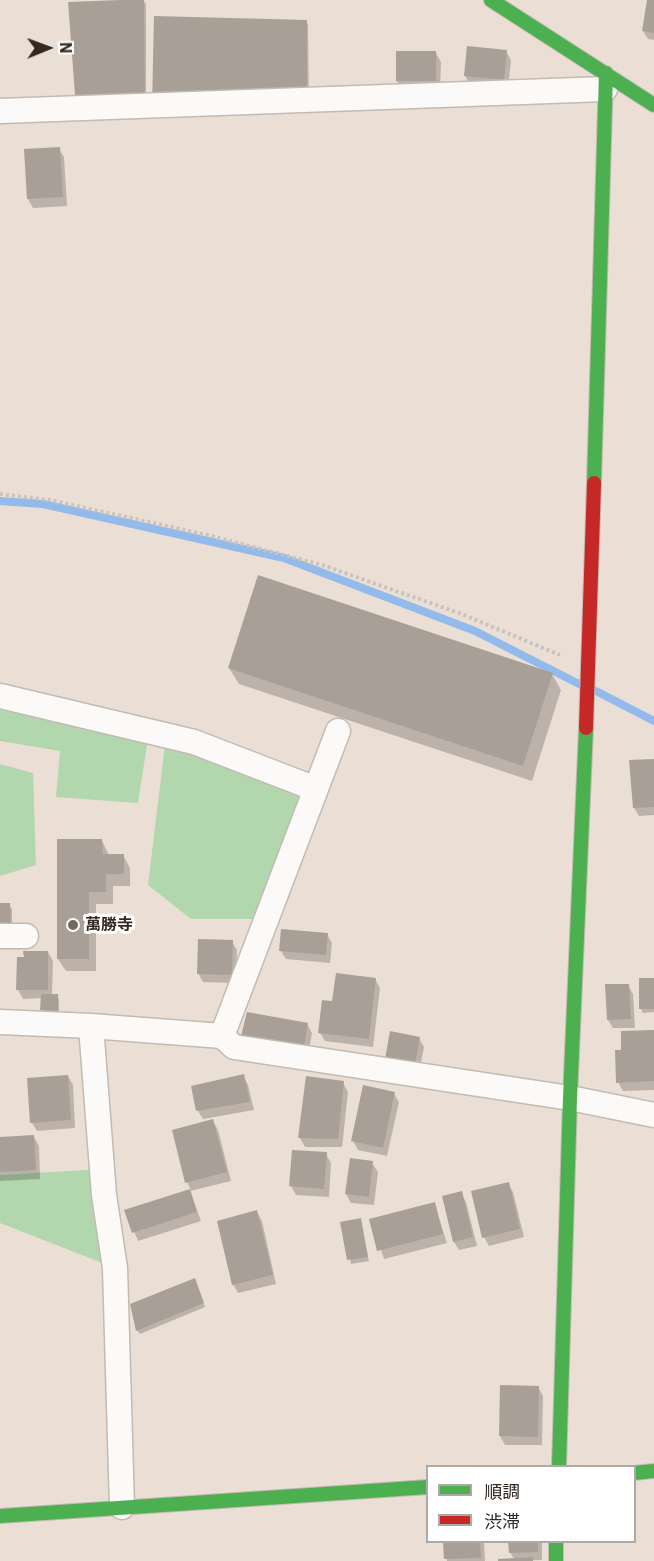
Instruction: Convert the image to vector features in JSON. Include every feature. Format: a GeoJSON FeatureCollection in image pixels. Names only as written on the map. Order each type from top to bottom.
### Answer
{"type":"FeatureCollection","features":[{"type":"Feature","properties":{"kind":"street"},"geometry":{"type":"LineString","coordinates":[[491,0],[605,81],[654,105]]}},
{"type":"Feature","properties":{"kind":"street"},"geometry":{"type":"LineString","coordinates":[[0,111],[605,81]]}},
{"type":"Feature","properties":{"kind":"street"},"geometry":{"type":"LineString","coordinates":[[559,1465],[570,1098],[588,666],[605,81]]}},
{"type":"Feature","properties":{"kind":"street"},"geometry":{"type":"LineString","coordinates":[[0,696],[194,742],[316,789]]}},
{"type":"Feature","properties":{"kind":"street"},"geometry":{"type":"LineString","coordinates":[[222,1036],[338,731]]}},
{"type":"Feature","properties":{"kind":"street"},"geometry":{"type":"LineString","coordinates":[[0,936],[26,936]]}},
{"type":"Feature","properties":{"kind":"street"},"geometry":{"type":"LineString","coordinates":[[0,1022],[222,1036],[234,1047],[570,1098],[654,1115]]}},
{"type":"Feature","properties":{"kind":"street"},"geometry":{"type":"LineString","coordinates":[[91,1026],[104,1196],[115,1268],[122,1507]]}},
{"type":"Feature","properties":{"kind":"street"},"geometry":{"type":"LineString","coordinates":[[636,1473],[654,1472]]}},
{"type":"Feature","properties":{"kind":"street"},"geometry":{"type":"LineString","coordinates":[[0,1516],[426,1486]]}},
{"type":"Feature","properties":{"kind":"street"},"geometry":{"type":"LineString","coordinates":[[556,1543],[556,1561]]}},
{"type":"Feature","properties":{"kind":"path"},"geometry":{"type":"LineString","coordinates":[[0,494],[50,500],[207,535],[322,565],[459,613],[588,666]]}},
{"type":"Feature","properties":{"kind":"green space"},"geometry":{"type":"Polygon","coordinates":[[[0,696],[149,732],[138,803],[56,797],[60,751],[0,741],[0,696]]]}},
{"type":"Feature","properties":{"kind":"green space"},"geometry":{"type":"Polygon","coordinates":[[[166,736],[316,789],[267,919],[191,919],[148,885],[166,736]]]}},
{"type":"Feature","properties":{"kind":"green space"},"geometry":{"type":"Polygon","coordinates":[[[0,764],[33,773],[36,865],[0,876],[0,764]]]}},
{"type":"Feature","properties":{"kind":"green space"},"geometry":{"type":"Polygon","coordinates":[[[102,1169],[115,1268],[0,1223],[0,1175],[102,1169]]]}},
{"type":"Feature","properties":{"kind":"building"},"geometry":{"type":"Polygon","coordinates":[[[144,0],[145,106],[76,108],[68,2],[144,0]]]}},
{"type":"Feature","properties":{"kind":"building"},"geometry":{"type":"Polygon","coordinates":[[[647,0],[654,0],[654,33],[642,31],[647,0]]]}},
{"type":"Feature","properties":{"kind":"building"},"geometry":{"type":"Polygon","coordinates":[[[154,16],[307,20],[307,100],[152,106],[154,16]]]}},
{"type":"Feature","properties":{"kind":"building"},"geometry":{"type":"Polygon","coordinates":[[[467,46],[507,50],[504,80],[464,76],[467,46]]]}},
{"type":"Feature","properties":{"kind":"building"},"geometry":{"type":"Polygon","coordinates":[[[396,51],[436,51],[436,81],[396,81],[396,51]]]}},
{"type":"Feature","properties":{"kind":"building"},"geometry":{"type":"Polygon","coordinates":[[[60,147],[63,197],[27,199],[24,149],[60,147]]]}},
{"type":"Feature","properties":{"kind":"building"},"geometry":{"type":"Polygon","coordinates":[[[258,575],[553,673],[523,766],[228,668],[258,575]]]}},
{"type":"Feature","properties":{"kind":"building"},"geometry":{"type":"Polygon","coordinates":[[[654,759],[654,807],[633,808],[629,760],[654,759]]]}},
{"type":"Feature","properties":{"kind":"building","name":"萬勝寺"},"geometry":{"type":"Polygon","coordinates":[[[57,839],[102,839],[103,854],[124,854],[124,874],[106,874],[106,892],[89,892],[89,959],[57,959],[57,839]]]}},
{"type":"Feature","properties":{"kind":"building"},"geometry":{"type":"Polygon","coordinates":[[[0,903],[10,903],[11,926],[0,926],[0,903]]]}},
{"type":"Feature","properties":{"kind":"building"},"geometry":{"type":"Polygon","coordinates":[[[281,929],[328,933],[326,955],[279,951],[281,929]]]}},
{"type":"Feature","properties":{"kind":"building"},"geometry":{"type":"Polygon","coordinates":[[[198,939],[233,940],[232,975],[197,974],[198,939]]]}},
{"type":"Feature","properties":{"kind":"building"},"geometry":{"type":"Polygon","coordinates":[[[23,951],[48,951],[48,990],[16,990],[17,957],[24,957],[23,951]]]}},
{"type":"Feature","properties":{"kind":"building"},"geometry":{"type":"Polygon","coordinates":[[[336,973],[376,978],[369,1039],[318,1033],[322,1000],[332,1001],[336,973]]]}},
{"type":"Feature","properties":{"kind":"building"},"geometry":{"type":"Polygon","coordinates":[[[639,978],[654,978],[654,1009],[639,1009],[639,978]]]}},
{"type":"Feature","properties":{"kind":"building"},"geometry":{"type":"Polygon","coordinates":[[[605,984],[629,984],[631,1019],[607,1020],[605,984]]]}},
{"type":"Feature","properties":{"kind":"building"},"geometry":{"type":"Polygon","coordinates":[[[41,994],[58,994],[58,1011],[40,1010],[41,994]]]}},
{"type":"Feature","properties":{"kind":"building"},"geometry":{"type":"Polygon","coordinates":[[[247,1012],[308,1023],[304,1047],[241,1036],[247,1012]]]}},
{"type":"Feature","properties":{"kind":"building"},"geometry":{"type":"Polygon","coordinates":[[[654,1030],[654,1081],[616,1083],[615,1050],[621,1050],[621,1031],[654,1030]]]}},
{"type":"Feature","properties":{"kind":"building"},"geometry":{"type":"Polygon","coordinates":[[[390,1031],[420,1037],[415,1065],[385,1059],[390,1031]]]}},
{"type":"Feature","properties":{"kind":"building"},"geometry":{"type":"Polygon","coordinates":[[[244,1074],[250,1102],[196,1111],[191,1086],[244,1074]]]}},
{"type":"Feature","properties":{"kind":"building"},"geometry":{"type":"Polygon","coordinates":[[[68,1075],[71,1120],[30,1123],[27,1078],[68,1075]]]}},
{"type":"Feature","properties":{"kind":"building"},"geometry":{"type":"Polygon","coordinates":[[[306,1076],[344,1081],[338,1139],[298,1138],[306,1076]]]}},
{"type":"Feature","properties":{"kind":"building"},"geometry":{"type":"Polygon","coordinates":[[[363,1085],[395,1092],[383,1148],[351,1141],[363,1085]]]}},
{"type":"Feature","properties":{"kind":"building"},"geometry":{"type":"Polygon","coordinates":[[[213,1119],[227,1172],[185,1183],[172,1130],[213,1119]]]}},
{"type":"Feature","properties":{"kind":"building"},"geometry":{"type":"Polygon","coordinates":[[[34,1135],[36,1170],[0,1172],[0,1137],[34,1135]]]}},
{"type":"Feature","properties":{"kind":"building"},"geometry":{"type":"Polygon","coordinates":[[[292,1150],[327,1152],[324,1189],[289,1186],[292,1150]]]}},
{"type":"Feature","properties":{"kind":"building"},"geometry":{"type":"Polygon","coordinates":[[[350,1158],[373,1161],[369,1197],[345,1194],[350,1158]]]}},
{"type":"Feature","properties":{"kind":"building"},"geometry":{"type":"Polygon","coordinates":[[[509,1182],[520,1229],[482,1238],[471,1191],[509,1182]]]}},
{"type":"Feature","properties":{"kind":"building"},"geometry":{"type":"Polygon","coordinates":[[[190,1189],[197,1212],[132,1233],[124,1210],[190,1189]]]}},
{"type":"Feature","properties":{"kind":"building"},"geometry":{"type":"Polygon","coordinates":[[[462,1191],[473,1237],[453,1242],[442,1196],[462,1191]]]}},
{"type":"Feature","properties":{"kind":"building"},"geometry":{"type":"Polygon","coordinates":[[[435,1202],[443,1234],[377,1251],[369,1219],[435,1202]]]}},
{"type":"Feature","properties":{"kind":"building"},"geometry":{"type":"Polygon","coordinates":[[[257,1210],[273,1275],[232,1285],[217,1221],[257,1210]]]}},
{"type":"Feature","properties":{"kind":"building"},"geometry":{"type":"Polygon","coordinates":[[[361,1218],[368,1257],[347,1260],[340,1222],[361,1218]]]}},
{"type":"Feature","properties":{"kind":"building"},"geometry":{"type":"Polygon","coordinates":[[[195,1278],[204,1303],[136,1331],[130,1304],[195,1278]]]}},
{"type":"Feature","properties":{"kind":"building"},"geometry":{"type":"Polygon","coordinates":[[[500,1385],[539,1386],[538,1437],[499,1436],[500,1385]]]}},
{"type":"Feature","properties":{"kind":"building"},"geometry":{"type":"Polygon","coordinates":[[[443,1543],[480,1543],[481,1558],[444,1559],[443,1543]]]}},
{"type":"Feature","properties":{"kind":"building"},"geometry":{"type":"Polygon","coordinates":[[[508,1543],[538,1543],[538,1552],[509,1553],[508,1543]]]}},
{"type":"Feature","properties":{"kind":"building"},"geometry":{"type":"Polygon","coordinates":[[[533,1557],[533,1561],[498,1561],[498,1559],[533,1557]]]}},
{"type":"Feature","properties":{"kind":"waterway"},"geometry":{"type":"LineString","coordinates":[[0,501],[43,504],[284,558],[475,631],[581,685]]}},
{"type":"Feature","properties":{"kind":"waterway"},"geometry":{"type":"LineString","coordinates":[[596,691],[654,721]]}},
{"type":"Feature","properties":{"kind":"traffic: fast"},"geometry":{"type":"LineString","coordinates":[[491,0],[654,105]]}},
{"type":"Feature","properties":{"kind":"traffic: fast"},"geometry":{"type":"LineString","coordinates":[[594,483],[606,73]]}},
{"type":"Feature","properties":{"kind":"traffic: fast"},"geometry":{"type":"LineString","coordinates":[[559,1465],[570,1098],[586,728]]}},
{"type":"Feature","properties":{"kind":"traffic: fast"},"geometry":{"type":"LineString","coordinates":[[636,1473],[654,1471]]}},
{"type":"Feature","properties":{"kind":"traffic: fast"},"geometry":{"type":"LineString","coordinates":[[0,1516],[426,1487]]}},
{"type":"Feature","properties":{"kind":"traffic: fast"},"geometry":{"type":"LineString","coordinates":[[556,1543],[556,1561]]}},
{"type":"Feature","properties":{"kind":"traffic: jam"},"geometry":{"type":"LineString","coordinates":[[586,728],[594,483]]}},
{"type":"Feature","properties":{"kind":"place","name":"萬勝寺"},"geometry":{"type":"Point","coordinates":[73,925]}}]}
